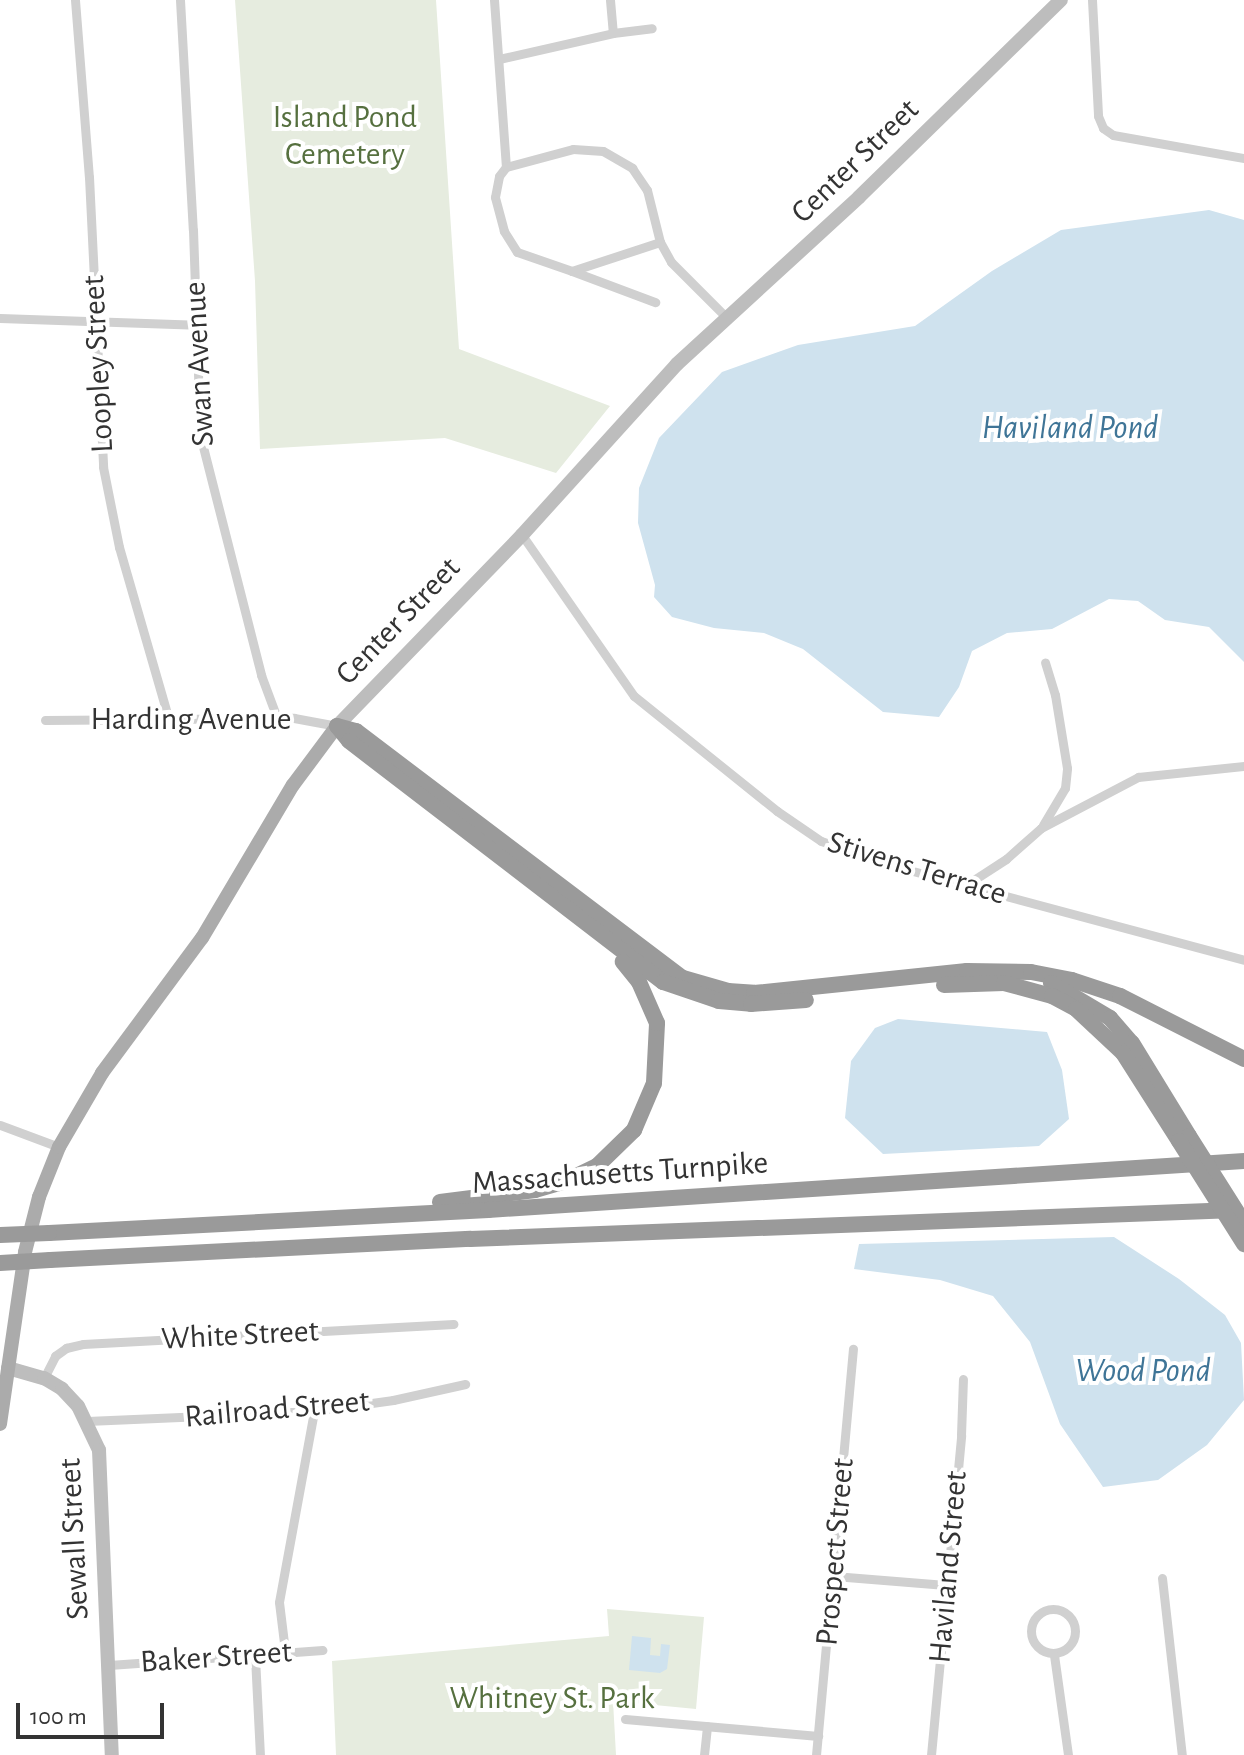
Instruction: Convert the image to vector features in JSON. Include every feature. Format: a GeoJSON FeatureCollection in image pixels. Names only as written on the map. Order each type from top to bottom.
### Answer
{"type":"FeatureCollection","features":[{"type":"Feature","properties":{"kind":"highway"},"geometry":{"type":"LineString","coordinates":[[337,726],[349,741],[604,940],[663,982],[719,1001],[778,1002],[970,982],[1004,983],[1052,996],[1089,1019],[1123,1053],[1244,1223]]}},
{"type":"Feature","properties":{"kind":"highway"},"geometry":{"type":"LineString","coordinates":[[337,726],[356,731],[683,978],[728,991],[754,993],[967,971],[1031,972],[1094,986],[1151,1011],[1244,1059]]}},
{"type":"Feature","properties":{"kind":"highway"},"geometry":{"type":"LineString","coordinates":[[239,1223],[535,1190],[581,1174],[610,1155],[634,1130],[646,1108],[654,1083],[658,1045],[651,1003],[639,982],[604,940]]}},
{"type":"Feature","properties":{"kind":"highway"},"geometry":{"type":"LineString","coordinates":[[967,971],[1036,978],[1091,1003],[1110,1018],[1132,1043],[1244,1244]]}},
{"type":"Feature","properties":{"kind":"highway","name":"Massachusetts Turnpike"},"geometry":{"type":"LineString","coordinates":[[0,1235],[1244,1161]]}},
{"type":"Feature","properties":{"kind":"highway","name":"Massachusetts Turnpike"},"geometry":{"type":"LineString","coordinates":[[0,1263],[470,1239],[1244,1210]]}},
{"type":"Feature","properties":{"kind":"main road","name":"Center Street"},"geometry":{"type":"LineString","coordinates":[[0,1424],[27,1241],[43,1184],[59,1147],[102,1073],[202,938],[293,785],[337,726],[522,535],[644,398],[855,201],[1061,0]]}},
{"type":"Feature","properties":{"kind":"main road","name":"Sewall Street"},"geometry":{"type":"LineString","coordinates":[[8,1368],[44,1378],[62,1389],[95,1435],[100,1460],[112,1755]]}},
{"type":"Feature","properties":{"kind":"street","name":"Loopley Street"},"geometry":{"type":"LineString","coordinates":[[75,0],[89,177],[101,442],[111,509],[169,720]]}},
{"type":"Feature","properties":{"kind":"street","name":"Swan Avenue"},"geometry":{"type":"LineString","coordinates":[[180,0],[204,462],[261,675],[277,718]]}},
{"type":"Feature","properties":{"kind":"street"},"geometry":{"type":"LineString","coordinates":[[494,0],[506,167]]}},
{"type":"Feature","properties":{"kind":"street"},"geometry":{"type":"LineString","coordinates":[[610,0],[613,33]]}},
{"type":"Feature","properties":{"kind":"street"},"geometry":{"type":"LineString","coordinates":[[1092,0],[1098,116],[1103,128],[1113,135],[1244,158]]}},
{"type":"Feature","properties":{"kind":"street"},"geometry":{"type":"LineString","coordinates":[[499,59],[613,33],[652,28]]}},
{"type":"Feature","properties":{"kind":"street"},"geometry":{"type":"LineString","coordinates":[[655,302],[517,252],[504,231],[495,197],[499,176],[506,167],[573,149],[603,151],[632,168],[647,190],[660,242],[671,262],[727,318]]}},
{"type":"Feature","properties":{"kind":"street"},"geometry":{"type":"LineString","coordinates":[[572,271],[660,242]]}},
{"type":"Feature","properties":{"kind":"street"},"geometry":{"type":"LineString","coordinates":[[0,318],[196,325]]}},
{"type":"Feature","properties":{"kind":"street","name":"Stivens Terrace"},"geometry":{"type":"LineString","coordinates":[[522,535],[634,696],[663,722],[821,841],[966,885],[1244,960]]}},
{"type":"Feature","properties":{"kind":"street"},"geometry":{"type":"LineString","coordinates":[[1041,828],[1065,788],[1067,768],[1058,708],[1045,663]]}},
{"type":"Feature","properties":{"kind":"street","name":"Harding Avenue"},"geometry":{"type":"LineString","coordinates":[[45,720],[305,718],[337,726]]}},
{"type":"Feature","properties":{"kind":"street"},"geometry":{"type":"LineString","coordinates":[[966,885],[1006,859],[1041,828],[1138,777],[1244,766]]}},
{"type":"Feature","properties":{"kind":"street"},"geometry":{"type":"LineString","coordinates":[[0,1125],[59,1147]]}},
{"type":"Feature","properties":{"kind":"street","name":"White Street"},"geometry":{"type":"LineString","coordinates":[[44,1378],[55,1356],[66,1348],[83,1344],[453,1324]]}},
{"type":"Feature","properties":{"kind":"street","name":"Prospect Street"},"geometry":{"type":"LineString","coordinates":[[816,1755],[853,1349]]}},
{"type":"Feature","properties":{"kind":"street","name":"Haviland Street"},"geometry":{"type":"LineString","coordinates":[[931,1755],[963,1379]]}},
{"type":"Feature","properties":{"kind":"street","name":"Railroad Street"},"geometry":{"type":"LineString","coordinates":[[87,1421],[314,1411],[393,1400],[465,1384]]}},
{"type":"Feature","properties":{"kind":"street"},"geometry":{"type":"LineString","coordinates":[[285,1651],[279,1602],[314,1411]]}},
{"type":"Feature","properties":{"kind":"street"},"geometry":{"type":"LineString","coordinates":[[834,1576],[946,1585]]}},
{"type":"Feature","properties":{"kind":"street"},"geometry":{"type":"LineString","coordinates":[[1162,1578],[1182,1755]]}},
{"type":"Feature","properties":{"kind":"street"},"geometry":{"type":"LineString","coordinates":[[1046,1610],[1066,1612],[1075,1627],[1070,1646],[1054,1655],[1041,1650],[1030,1633],[1039,1615],[1046,1610]]}},
{"type":"Feature","properties":{"kind":"street","name":"Baker Street"},"geometry":{"type":"LineString","coordinates":[[109,1665],[322,1650]]}},
{"type":"Feature","properties":{"kind":"street"},"geometry":{"type":"LineString","coordinates":[[1054,1655],[1068,1755]]}},
{"type":"Feature","properties":{"kind":"street"},"geometry":{"type":"LineString","coordinates":[[255,1657],[260,1755]]}},
{"type":"Feature","properties":{"kind":"street"},"geometry":{"type":"LineString","coordinates":[[625,1719],[818,1736]]}},
{"type":"Feature","properties":{"kind":"street"},"geometry":{"type":"LineString","coordinates":[[704,1755],[707,1726]]}},
{"type":"Feature","properties":{"kind":"green space","name":"Island Pond Cemetery"},"geometry":{"type":"Polygon","coordinates":[[[235,0],[436,0],[459,349],[610,406],[556,473],[445,438],[260,449],[255,281],[235,0]]]}},
{"type":"Feature","properties":{"kind":"green space","name":"Whitney St. Park"},"geometry":{"type":"Polygon","coordinates":[[[607,1609],[704,1617],[696,1709],[613,1701],[616,1755],[336,1755],[332,1661],[609,1636],[607,1609]]]}},
{"type":"Feature","properties":{"kind":"water","name":"Haviland Pond"},"geometry":{"type":"Polygon","coordinates":[[[1209,210],[1244,220],[1244,662],[1209,627],[1165,620],[1138,601],[1109,599],[1052,629],[1007,633],[972,651],[959,687],[939,717],[883,712],[803,649],[764,633],[714,628],[672,617],[654,597],[655,585],[638,523],[639,488],[659,438],[722,372],[798,345],[915,326],[992,271],[1061,230],[1209,210]]]}},
{"type":"Feature","properties":{"kind":"water"},"geometry":{"type":"Polygon","coordinates":[[[898,1019],[1047,1032],[1062,1070],[1069,1119],[1039,1146],[883,1154],[845,1118],[851,1061],[875,1028],[898,1019]]]}},
{"type":"Feature","properties":{"kind":"water","name":"Wood Pond"},"geometry":{"type":"Polygon","coordinates":[[[1114,1237],[1179,1279],[1225,1315],[1241,1343],[1244,1400],[1207,1445],[1158,1480],[1103,1487],[1060,1424],[1030,1342],[993,1296],[940,1280],[854,1269],[859,1244],[1114,1237]]]}},
{"type":"Feature","properties":{"kind":"water"},"geometry":{"type":"Polygon","coordinates":[[[632,1636],[651,1638],[650,1655],[660,1656],[661,1644],[670,1645],[667,1669],[660,1673],[629,1670],[632,1636]]]}}]}
